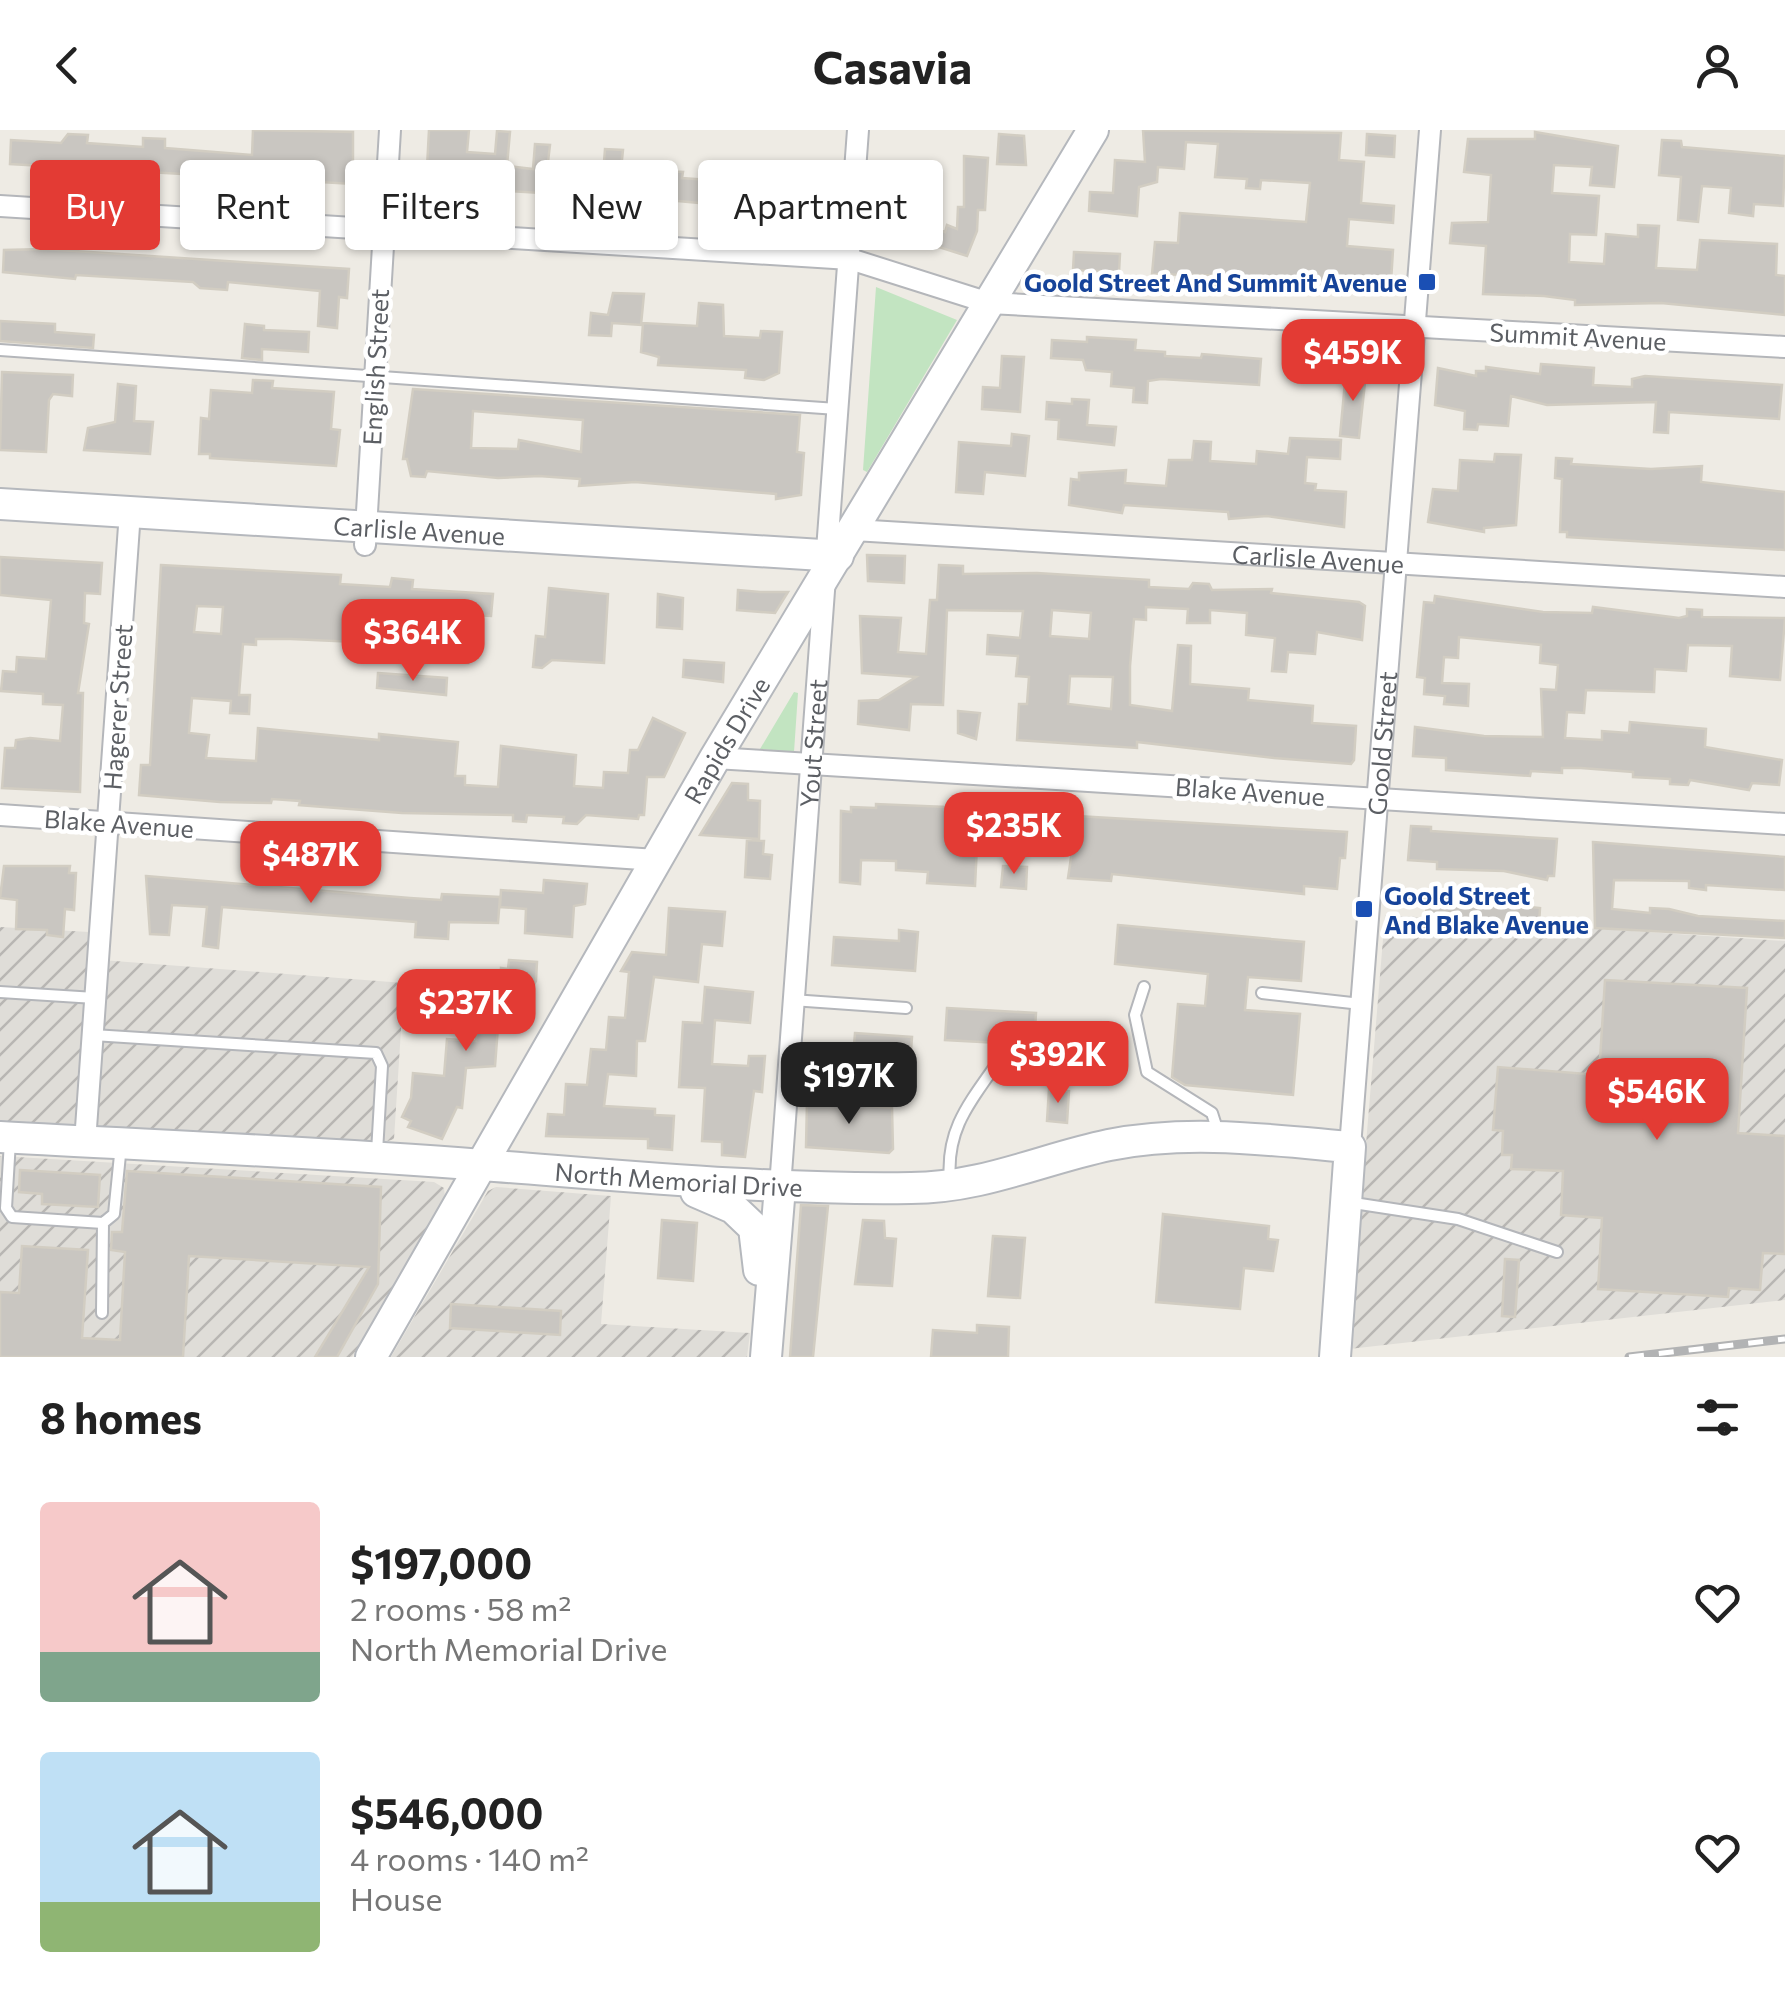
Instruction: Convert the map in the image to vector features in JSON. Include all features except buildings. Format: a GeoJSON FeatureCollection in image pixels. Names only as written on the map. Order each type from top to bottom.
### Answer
{"type":"FeatureCollection","features":[{"type":"Feature","properties":{"kind":"street","name":"English Street"},"geometry":{"type":"LineString","coordinates":[[388,160],[390,130]]}},
{"type":"Feature","properties":{"kind":"street","name":"Yout Street"},"geometry":{"type":"LineString","coordinates":[[766,1357],[808,764],[837,553],[838,410],[858,130]]}},
{"type":"Feature","properties":{"kind":"street","name":"Rapids Drive"},"geometry":{"type":"LineString","coordinates":[[370,1357],[715,758],[1094,130]]}},
{"type":"Feature","properties":{"kind":"street","name":"Goold Street"},"geometry":{"type":"LineString","coordinates":[[1335,1357],[1430,130]]}},
{"type":"Feature","properties":{"kind":"street","name":"Summit Avenue"},"geometry":{"type":"LineString","coordinates":[[0,206],[345,226]]}},
{"type":"Feature","properties":{"kind":"street","name":"Summit Avenue"},"geometry":{"type":"LineString","coordinates":[[515,237],[850,259],[989,303],[1785,348]]}},
{"type":"Feature","properties":{"kind":"street","name":"English Street"},"geometry":{"type":"LineString","coordinates":[[365,536],[383,250]]}},
{"type":"Feature","properties":{"kind":"street","name":"Carlisle Avenue"},"geometry":{"type":"LineString","coordinates":[[0,504],[129,522]]}},
{"type":"Feature","properties":{"kind":"street","name":"Carlisle Avenue"},"geometry":{"type":"LineString","coordinates":[[0,524],[129,522],[365,536],[837,553],[1396,563],[1785,587]]}},
{"type":"Feature","properties":{"kind":"street","name":"Hagerer Street"},"geometry":{"type":"LineString","coordinates":[[85,1142],[129,522]]}},
{"type":"Feature","properties":{"kind":"street","name":"Blake Avenue"},"geometry":{"type":"LineString","coordinates":[[715,758],[1785,824]]}},
{"type":"Feature","properties":{"kind":"street","name":"Blake Avenue"},"geometry":{"type":"LineString","coordinates":[[0,815],[656,860]]}},
{"type":"Feature","properties":{"kind":"street","name":"North Memorial Drive"},"geometry":{"type":"LineString","coordinates":[[5,1137],[481,1164],[686,1184],[780,1187],[951,1186],[994,1179],[1110,1145],[1220,1138],[1350,1146]]}},
{"type":"Feature","properties":{"kind":"street"},"geometry":{"type":"LineString","coordinates":[[686,1184],[701,1197],[733,1208],[754,1228],[759,1274],[770,1296]]}},
{"type":"Feature","properties":{"kind":"lane"},"geometry":{"type":"LineString","coordinates":[[0,350],[838,410]]}},
{"type":"Feature","properties":{"kind":"lane"},"geometry":{"type":"LineString","coordinates":[[1144,987],[1135,1015],[1147,1072],[1212,1112],[1220,1138]]}},
{"type":"Feature","properties":{"kind":"lane"},"geometry":{"type":"LineString","coordinates":[[0,992],[96,998]]}},
{"type":"Feature","properties":{"kind":"lane"},"geometry":{"type":"LineString","coordinates":[[1262,993],[1361,1004]]}},
{"type":"Feature","properties":{"kind":"lane"},"geometry":{"type":"LineString","coordinates":[[792,1000],[906,1008]]}},
{"type":"Feature","properties":{"kind":"lane"},"geometry":{"type":"LineString","coordinates":[[93,1035],[376,1054],[382,1066],[376,1158]]}},
{"type":"Feature","properties":{"kind":"lane"},"geometry":{"type":"LineString","coordinates":[[951,1186],[948,1152],[956,1122],[993,1069]]}},
{"type":"Feature","properties":{"kind":"lane"},"geometry":{"type":"LineString","coordinates":[[5,1137],[6,1208],[12,1217],[103,1223],[114,1214],[121,1144]]}},
{"type":"Feature","properties":{"kind":"lane"},"geometry":{"type":"LineString","coordinates":[[1346,1202],[1458,1219],[1557,1252]]}},
{"type":"Feature","properties":{"kind":"lane"},"geometry":{"type":"LineString","coordinates":[[102,1313],[103,1223]]}},
{"type":"Feature","properties":{"kind":"shaded area"},"geometry":{"type":"Polygon","coordinates":[[[1385,915],[1785,941],[1785,1300],[1349,1349],[1385,915]]]}},
{"type":"Feature","properties":{"kind":"shaded area"},"geometry":{"type":"Polygon","coordinates":[[[0,927],[89,932],[88,959],[404,983],[394,1139],[385,1142],[0,1122],[0,927]]]}},
{"type":"Feature","properties":{"kind":"shaded area"},"geometry":{"type":"Polygon","coordinates":[[[0,1156],[434,1182],[444,1188],[445,1197],[352,1357],[0,1357],[0,1156]]]}},
{"type":"Feature","properties":{"kind":"shaded area"},"geometry":{"type":"Polygon","coordinates":[[[496,1187],[611,1196],[601,1324],[750,1333],[747,1357],[391,1357],[488,1191],[496,1187]]]}},
{"type":"Feature","properties":{"kind":"green space"},"geometry":{"type":"Polygon","coordinates":[[[876,287],[957,320],[867,472],[863,470],[876,287]]]}},
{"type":"Feature","properties":{"kind":"green space"},"geometry":{"type":"Polygon","coordinates":[[[794,692],[798,693],[794,752],[760,749],[794,692]]]}},
{"type":"Feature","properties":{"kind":"railway"},"geometry":{"type":"LineString","coordinates":[[1629,1357],[1785,1339]]}},
{"type":"Feature","properties":{"kind":"place","name":"Goold Street And Summit Avenue"},"geometry":{"type":"Point","coordinates":[1427,282]}},
{"type":"Feature","properties":{"kind":"place","name":"Goold Street And Blake Avenue"},"geometry":{"type":"Point","coordinates":[1364,909]}}]}
